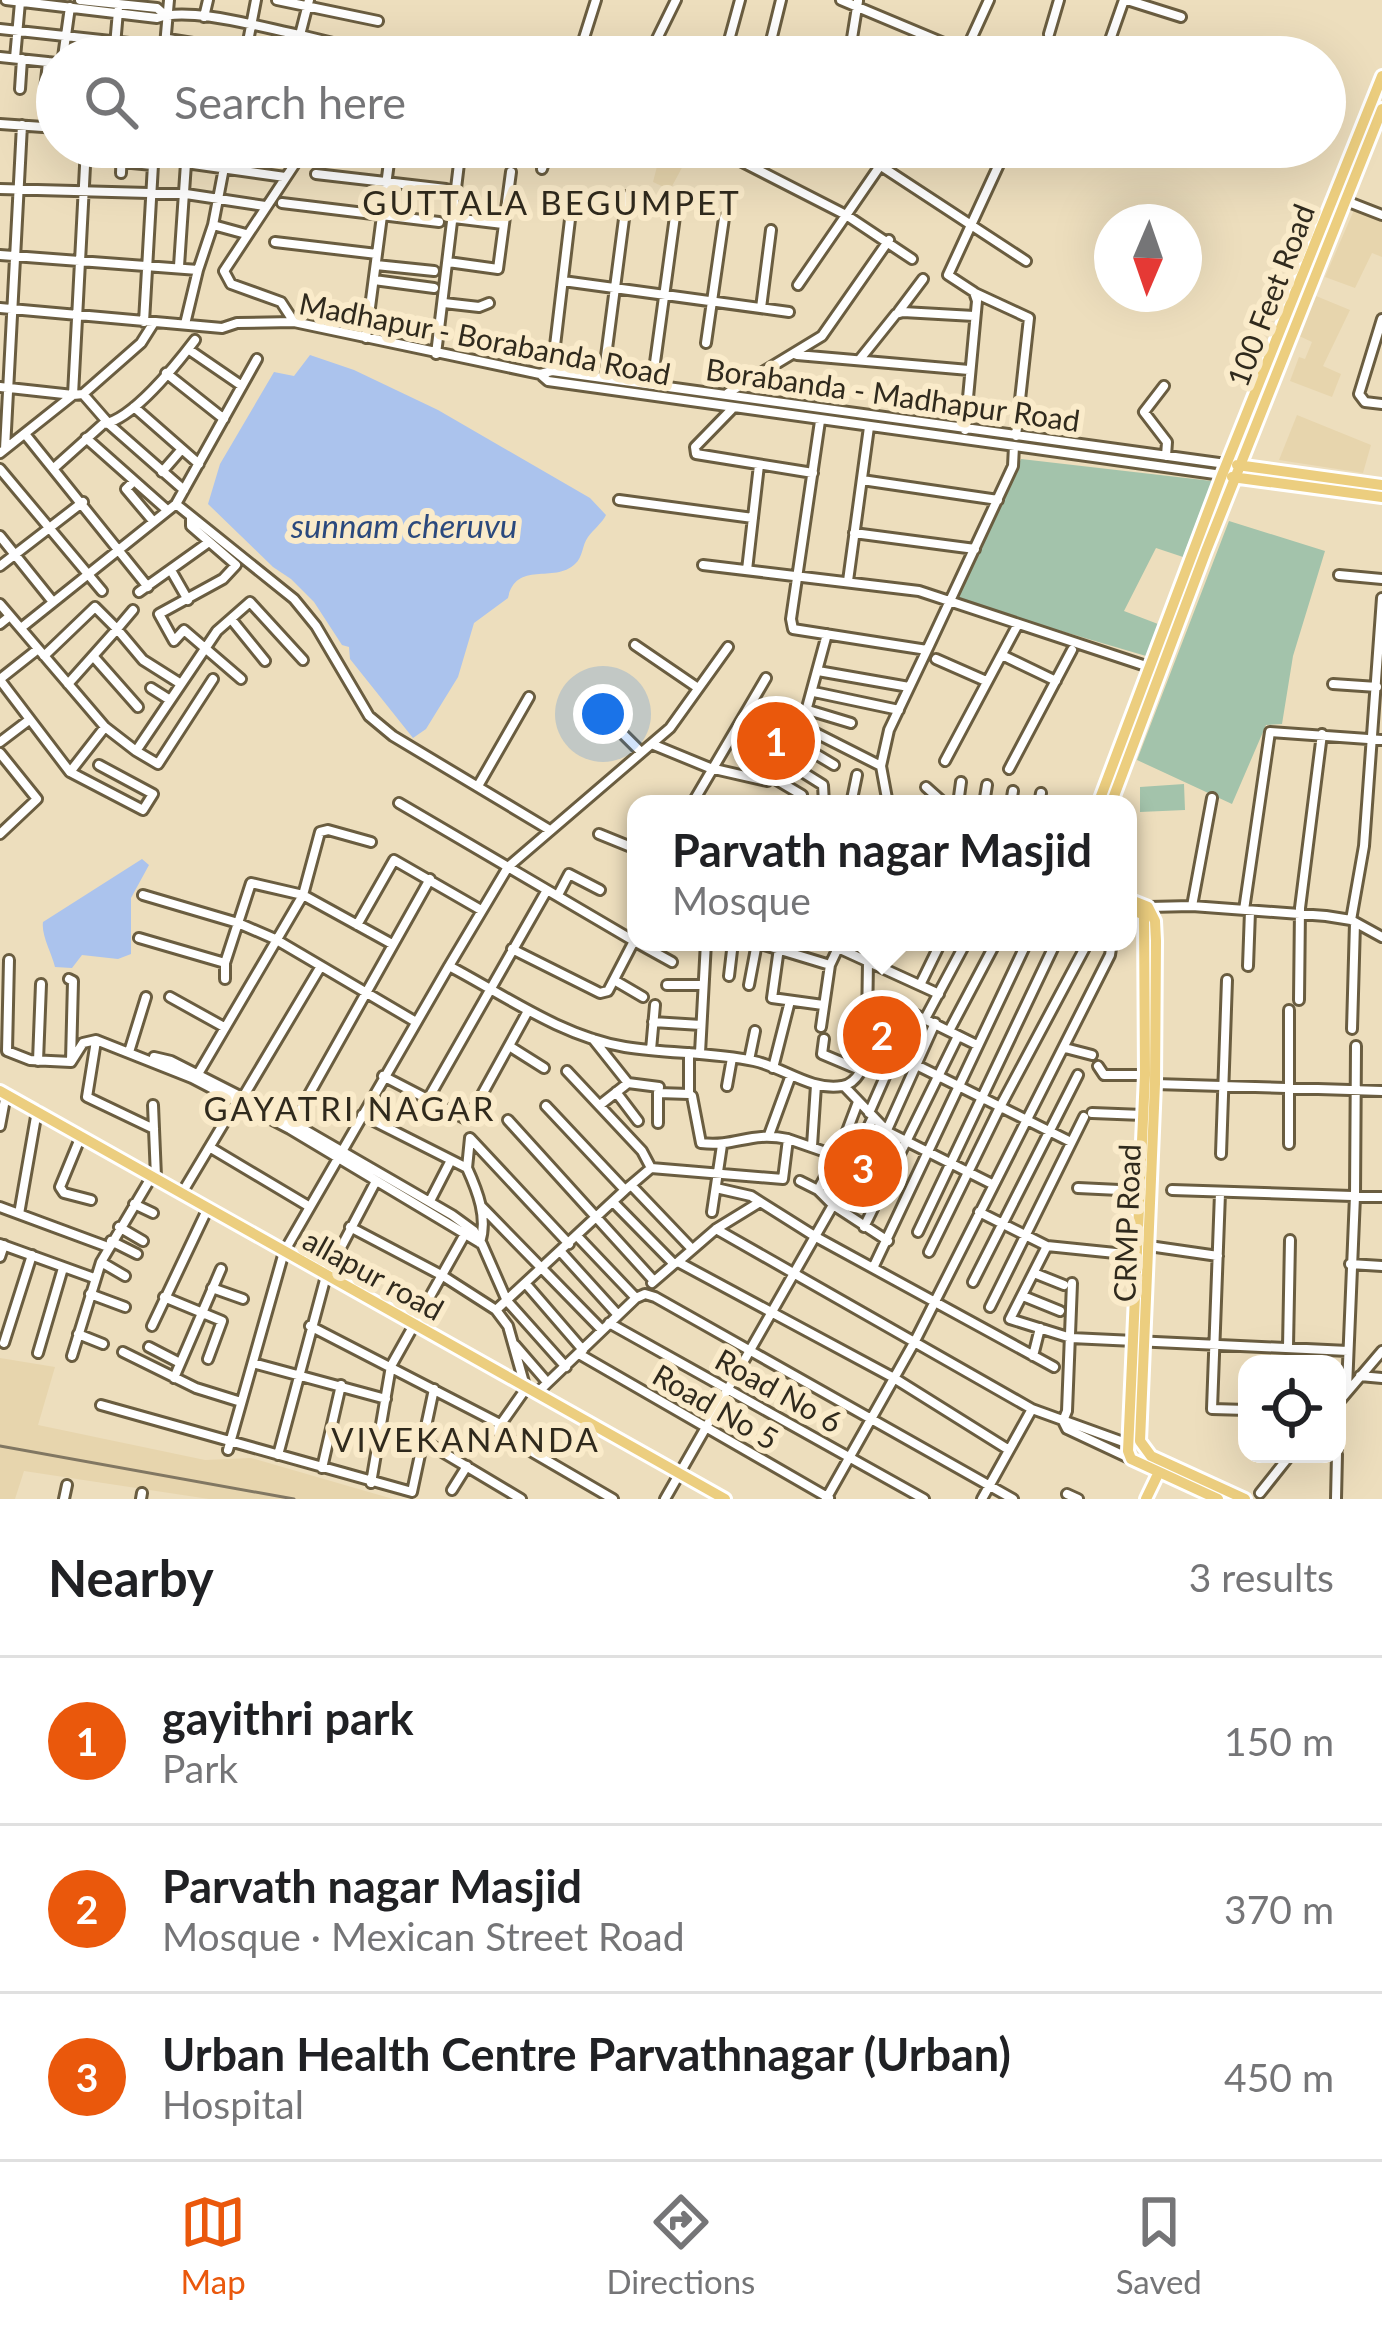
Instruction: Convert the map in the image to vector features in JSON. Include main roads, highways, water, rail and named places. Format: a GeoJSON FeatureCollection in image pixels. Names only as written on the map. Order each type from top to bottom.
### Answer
{"type":"FeatureCollection","features":[{"type":"Feature","properties":{"kind":"main road","name":"100 Feet Road"},"geometry":{"type":"LineString","coordinates":[[1231,471],[1382,76]]}},
{"type":"Feature","properties":{"kind":"main road","name":"100 Feet Road"},"geometry":{"type":"LineString","coordinates":[[1231,471],[1382,109]]}},
{"type":"Feature","properties":{"kind":"main road"},"geometry":{"type":"LineString","coordinates":[[1231,471],[1382,485]]}},
{"type":"Feature","properties":{"kind":"main road"},"geometry":{"type":"LineString","coordinates":[[1231,471],[1382,497]]}},
{"type":"Feature","properties":{"kind":"main road"},"geometry":{"type":"LineString","coordinates":[[1102,795],[1231,471]]}},
{"type":"Feature","properties":{"kind":"main road"},"geometry":{"type":"LineString","coordinates":[[1114,795],[1231,471]]}},
{"type":"Feature","properties":{"kind":"main road","name":"CRMP Road"},"geometry":{"type":"LineString","coordinates":[[1137,905],[1148,908],[1155,921],[1140,1441],[1151,1456],[1246,1499]]}},
{"type":"Feature","properties":{"kind":"main road","name":"CRMP Road"},"geometry":{"type":"LineString","coordinates":[[1137,909],[1146,925],[1150,1080],[1143,1115],[1126,1443],[1131,1459],[1158,1474]]}},
{"type":"Feature","properties":{"kind":"main road","name":"allapur road"},"geometry":{"type":"LineString","coordinates":[[3,1092],[725,1499]]}},
{"type":"Feature","properties":{"kind":"main road"},"geometry":{"type":"LineString","coordinates":[[1146,1499],[1158,1474],[1218,1499]]}},
{"type":"Feature","properties":{"kind":"water","name":"sunnam cheruvu"},"geometry":{"type":"Polygon","coordinates":[[[310,355],[438,410],[590,498],[606,515],[575,564],[519,579],[508,598],[474,623],[458,677],[426,729],[413,738],[350,659],[349,647],[342,645],[314,602],[208,504],[220,464],[274,372],[294,376],[310,355]]]}},
{"type":"Feature","properties":{"kind":"water"},"geometry":{"type":"Polygon","coordinates":[[[142,859],[149,865],[131,898],[131,954],[118,959],[82,955],[72,968],[55,967],[43,922],[142,859]]]}},
{"type":"Feature","properties":{"kind":"railway"},"geometry":{"type":"LineString","coordinates":[[0,1446],[294,1499]]}},
{"type":"Feature","properties":{"kind":"place","name":"gayithri park"},"geometry":{"type":"Point","coordinates":[776,741]}},
{"type":"Feature","properties":{"kind":"place","name":"Parvath nagar Masjid"},"geometry":{"type":"Point","coordinates":[882,1035]}},
{"type":"Feature","properties":{"kind":"place","name":"Urban Health Centre Parvathnagar (Urban)"},"geometry":{"type":"Point","coordinates":[863,1168]}},
{"type":"Feature","properties":{"kind":"district","name":"GUTTALA BEGUMPET"},"geometry":{"type":"Point","coordinates":[552,202]}},
{"type":"Feature","properties":{"kind":"district","name":"GAYATRI NAGAR"},"geometry":{"type":"Point","coordinates":[350,1108]}},
{"type":"Feature","properties":{"kind":"district","name":"VIVEKANANDA"},"geometry":{"type":"Point","coordinates":[466,1439]}}]}
